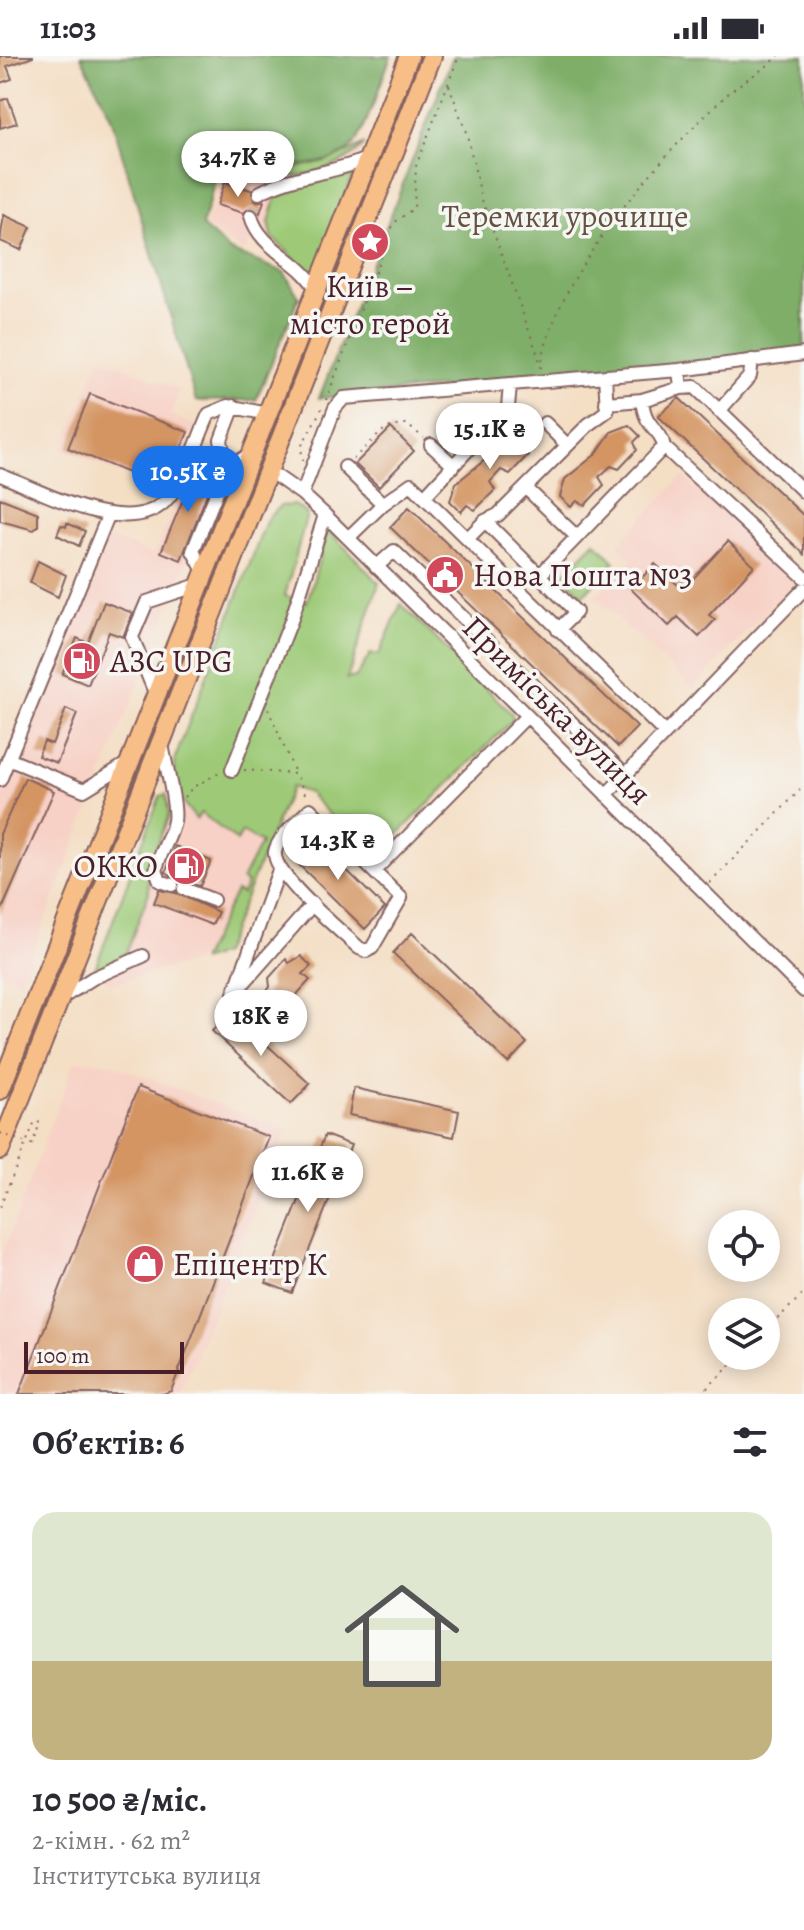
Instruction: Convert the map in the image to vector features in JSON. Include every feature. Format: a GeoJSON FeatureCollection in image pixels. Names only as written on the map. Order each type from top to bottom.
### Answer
{"type":"FeatureCollection","features":[{"type":"Feature","properties":{"kind":"highway"},"geometry":{"type":"LineString","coordinates":[[0,1090],[6,1058],[130,762],[409,56]]}},
{"type":"Feature","properties":{"kind":"highway"},"geometry":{"type":"LineString","coordinates":[[0,1150],[432,56]]}},
{"type":"Feature","properties":{"kind":"street"},"geometry":{"type":"LineString","coordinates":[[259,193],[284,182],[343,170],[369,158]]}},
{"type":"Feature","properties":{"kind":"street"},"geometry":{"type":"LineString","coordinates":[[251,216],[254,227],[312,279],[317,291]]}},
{"type":"Feature","properties":{"kind":"street"},"geometry":{"type":"LineString","coordinates":[[302,494],[335,408],[344,398],[679,370],[804,354]]}},
{"type":"Feature","properties":{"kind":"street"},"geometry":{"type":"LineString","coordinates":[[719,411],[746,383],[752,360]]}},
{"type":"Feature","properties":{"kind":"street"},"geometry":{"type":"LineString","coordinates":[[679,370],[681,388]]}},
{"type":"Feature","properties":{"kind":"street"},"geometry":{"type":"LineString","coordinates":[[467,539],[485,521],[498,515],[567,445],[602,417],[607,411],[605,376]]}},
{"type":"Feature","properties":{"kind":"street"},"geometry":{"type":"LineString","coordinates":[[425,496],[508,407],[510,385]]}},
{"type":"Feature","properties":{"kind":"street"},"geometry":{"type":"LineString","coordinates":[[606,403],[642,400],[695,387],[804,492]]}},
{"type":"Feature","properties":{"kind":"street"},"geometry":{"type":"LineString","coordinates":[[642,400],[646,422],[659,435],[664,447],[804,577]]}},
{"type":"Feature","properties":{"kind":"street"},"geometry":{"type":"LineString","coordinates":[[156,695],[132,637],[147,602],[203,578],[193,551],[226,469],[221,440],[234,406]]}},
{"type":"Feature","properties":{"kind":"street"},"geometry":{"type":"LineString","coordinates":[[0,475],[108,516],[140,516],[165,502],[209,414],[234,406],[268,414]]}},
{"type":"Feature","properties":{"kind":"street"},"geometry":{"type":"LineString","coordinates":[[545,423],[567,445]]}},
{"type":"Feature","properties":{"kind":"street"},"geometry":{"type":"LineString","coordinates":[[431,445],[453,465]]}},
{"type":"Feature","properties":{"kind":"street"},"geometry":{"type":"LineString","coordinates":[[540,575],[664,447]]}},
{"type":"Feature","properties":{"kind":"street"},"geometry":{"type":"LineString","coordinates":[[226,469],[252,453]]}},
{"type":"Feature","properties":{"kind":"street"},"geometry":{"type":"LineString","coordinates":[[345,467],[383,504]]}},
{"type":"Feature","properties":{"kind":"street","name":"Приміська вулиця"},"geometry":{"type":"LineString","coordinates":[[269,471],[325,515],[804,991]]}},
{"type":"Feature","properties":{"kind":"street"},"geometry":{"type":"LineString","coordinates":[[348,538],[383,504],[411,484],[664,732]]}},
{"type":"Feature","properties":{"kind":"street"},"geometry":{"type":"LineString","coordinates":[[526,488],[577,537]]}},
{"type":"Feature","properties":{"kind":"street"},"geometry":{"type":"LineString","coordinates":[[232,770],[291,621],[325,515]]}},
{"type":"Feature","properties":{"kind":"street"},"geometry":{"type":"LineString","coordinates":[[0,780],[108,516]]}},
{"type":"Feature","properties":{"kind":"street"},"geometry":{"type":"LineString","coordinates":[[485,521],[576,612],[558,630]]}},
{"type":"Feature","properties":{"kind":"street"},"geometry":{"type":"LineString","coordinates":[[376,567],[394,551],[625,774]]}},
{"type":"Feature","properties":{"kind":"street"},"geometry":{"type":"LineString","coordinates":[[606,795],[804,589]]}},
{"type":"Feature","properties":{"kind":"street"},"geometry":{"type":"LineString","coordinates":[[374,871],[526,717]]}},
{"type":"Feature","properties":{"kind":"street"},"geometry":{"type":"LineString","coordinates":[[162,741],[168,787],[175,808],[174,824],[156,870],[160,881],[213,900]]}},
{"type":"Feature","properties":{"kind":"street"},"geometry":{"type":"LineString","coordinates":[[8,759],[84,790],[130,762]]}},
{"type":"Feature","properties":{"kind":"street"},"geometry":{"type":"LineString","coordinates":[[279,870],[359,948],[366,951],[372,948],[401,898],[310,809],[279,842],[275,851],[279,870],[234,994],[313,904]]}},
{"type":"Feature","properties":{"kind":"street"},"geometry":{"type":"LineString","coordinates":[[60,999],[93,978],[143,956]]}},
{"type":"Feature","properties":{"kind":"path"},"geometry":{"type":"LineString","coordinates":[[309,473],[301,447],[324,403],[394,223],[414,208],[416,166],[459,56]]}},
{"type":"Feature","properties":{"kind":"path"},"geometry":{"type":"LineString","coordinates":[[541,365],[556,317],[580,270],[632,197],[732,91],[779,56]]}},
{"type":"Feature","properties":{"kind":"path"},"geometry":{"type":"LineString","coordinates":[[449,83],[467,135],[482,200],[541,365],[542,381]]}},
{"type":"Feature","properties":{"kind":"path"},"geometry":{"type":"LineString","coordinates":[[345,467],[386,428],[395,424],[411,426],[431,445]]}},
{"type":"Feature","properties":{"kind":"path"},"geometry":{"type":"LineString","coordinates":[[262,694],[310,809]]}},
{"type":"Feature","properties":{"kind":"path"},"geometry":{"type":"LineString","coordinates":[[175,808],[193,787],[232,770],[296,774]]}},
{"type":"Feature","properties":{"kind":"path"},"geometry":{"type":"LineString","coordinates":[[702,891],[804,786]]}},
{"type":"Feature","properties":{"kind":"path"},"geometry":{"type":"LineString","coordinates":[[0,1133],[32,1145],[40,1123],[35,1121],[0,1207]]}},
{"type":"Feature","properties":{"kind":"path"},"geometry":{"type":"LineString","coordinates":[[780,1316],[804,1293]]}},
{"type":"Feature","properties":{"kind":"path"},"geometry":{"type":"LineString","coordinates":[[701,1394],[726,1370]]}},
{"type":"Feature","properties":{"kind":"shaded area"},"geometry":{"type":"Polygon","coordinates":[[[365,144],[310,288],[251,242],[244,252],[206,226],[227,165],[254,171],[315,166],[365,144]]]}},
{"type":"Feature","properties":{"kind":"shaded area"},"geometry":{"type":"Polygon","coordinates":[[[101,357],[180,390],[170,415],[195,425],[167,492],[62,449],[101,357]]]}},
{"type":"Feature","properties":{"kind":"shaded area"},"geometry":{"type":"Polygon","coordinates":[[[194,461],[223,470],[21,981],[0,973],[0,799],[108,537],[154,555],[194,461]]]}},
{"type":"Feature","properties":{"kind":"shaded area"},"geometry":{"type":"Polygon","coordinates":[[[683,476],[795,581],[693,688],[594,596],[631,559],[617,545],[683,476]]]}},
{"type":"Feature","properties":{"kind":"shaded area"},"geometry":{"type":"Polygon","coordinates":[[[174,791],[270,839],[222,954],[111,984],[95,968],[160,796],[174,791]]]}},
{"type":"Feature","properties":{"kind":"shaded area","name":"Епіцентр К"},"geometry":{"type":"Polygon","coordinates":[[[75,1061],[105,1062],[287,1130],[180,1394],[0,1394],[0,1259],[75,1061]]]}},
{"type":"Feature","properties":{"kind":"green space"},"geometry":{"type":"Polygon","coordinates":[[[81,56],[391,56],[361,134],[345,152],[313,164],[294,166],[225,160],[218,170],[202,226],[230,251],[284,272],[299,297],[256,400],[196,401],[111,117],[81,56]]]}},
{"type":"Feature","properties":{"kind":"green space","name":"Теремки урочище"},"geometry":{"type":"Polygon","coordinates":[[[453,56],[804,56],[804,348],[709,364],[319,398],[453,56]]]}},
{"type":"Feature","properties":{"kind":"green space"},"geometry":{"type":"Polygon","coordinates":[[[365,144],[339,163],[306,174],[270,177],[238,173],[235,181],[223,177],[227,165],[263,170],[298,167],[332,159],[365,144]]]}},
{"type":"Feature","properties":{"kind":"green space"},"geometry":{"type":"Polygon","coordinates":[[[353,175],[314,277],[272,237],[269,222],[276,199],[299,184],[353,175]]]}},
{"type":"Feature","properties":{"kind":"green space"},"geometry":{"type":"Polygon","coordinates":[[[295,505],[307,514],[285,596],[307,602],[328,530],[379,583],[347,679],[356,677],[370,654],[379,655],[401,604],[512,714],[513,720],[372,860],[309,793],[291,787],[222,954],[201,961],[236,891],[242,894],[247,883],[242,880],[261,843],[242,832],[237,841],[201,813],[196,819],[174,791],[175,759],[267,519],[280,506],[295,505]]]}},
{"type":"Feature","properties":{"kind":"green space"},"geometry":{"type":"Polygon","coordinates":[[[595,542],[615,562],[583,595],[562,575],[595,542]]]}},
{"type":"Feature","properties":{"kind":"green space"},"geometry":{"type":"Polygon","coordinates":[[[166,794],[169,816],[148,867],[149,892],[128,948],[124,957],[97,971],[95,968],[160,796],[166,794]]]}},
{"type":"Feature","properties":{"kind":"building"},"geometry":{"type":"Polygon","coordinates":[[[0,56],[33,57],[7,66],[12,79],[0,83],[0,56]]]}},
{"type":"Feature","properties":{"kind":"building"},"geometry":{"type":"Polygon","coordinates":[[[8,98],[17,123],[0,128],[0,101],[8,98]]]}},
{"type":"Feature","properties":{"kind":"building"},"geometry":{"type":"Polygon","coordinates":[[[225,182],[251,190],[255,201],[264,201],[260,213],[253,207],[243,213],[217,205],[225,182]]]}},
{"type":"Feature","properties":{"kind":"building"},"geometry":{"type":"Polygon","coordinates":[[[4,215],[31,227],[21,250],[0,241],[4,215]]]}},
{"type":"Feature","properties":{"kind":"building"},"geometry":{"type":"Polygon","coordinates":[[[90,394],[188,432],[167,483],[145,474],[143,479],[68,448],[90,394]]]}},
{"type":"Feature","properties":{"kind":"building"},"geometry":{"type":"Polygon","coordinates":[[[679,398],[804,516],[804,554],[658,416],[679,398]]]}},
{"type":"Feature","properties":{"kind":"building"},"geometry":{"type":"Polygon","coordinates":[[[629,425],[640,436],[634,442],[637,450],[619,469],[611,466],[599,477],[604,485],[585,505],[577,501],[571,507],[560,497],[565,479],[596,454],[611,432],[629,425]]]}},
{"type":"Feature","properties":{"kind":"building"},"geometry":{"type":"Polygon","coordinates":[[[391,428],[414,451],[379,487],[355,464],[391,428]]]}},
{"type":"Feature","properties":{"kind":"building"},"geometry":{"type":"Polygon","coordinates":[[[520,430],[531,440],[524,447],[528,455],[510,474],[501,470],[490,482],[495,490],[475,510],[467,505],[461,512],[450,501],[456,483],[486,459],[501,436],[520,430]]]}},
{"type":"Feature","properties":{"kind":"building"},"geometry":{"type":"Polygon","coordinates":[[[197,466],[215,473],[181,560],[161,552],[197,466]]]}},
{"type":"Feature","properties":{"kind":"building"},"geometry":{"type":"Polygon","coordinates":[[[0,498],[38,513],[38,526],[34,530],[0,521],[0,498]]]}},
{"type":"Feature","properties":{"kind":"building"},"geometry":{"type":"Polygon","coordinates":[[[409,507],[637,727],[618,747],[390,527],[409,507]]]}},
{"type":"Feature","properties":{"kind":"building"},"geometry":{"type":"Polygon","coordinates":[[[67,523],[85,531],[79,546],[57,535],[61,525],[66,527],[67,523]]]}},
{"type":"Feature","properties":{"kind":"building"},"geometry":{"type":"Polygon","coordinates":[[[728,541],[754,566],[709,615],[715,620],[699,637],[678,617],[669,626],[631,589],[655,564],[679,586],[687,578],[690,582],[728,541]]]}},
{"type":"Feature","properties":{"kind":"building"},"geometry":{"type":"Polygon","coordinates":[[[38,561],[66,575],[58,597],[30,583],[38,561]]]}},
{"type":"Feature","properties":{"kind":"building"},"geometry":{"type":"Polygon","coordinates":[[[104,602],[133,613],[123,637],[109,632],[88,685],[62,674],[77,638],[88,643],[104,602]]]}},
{"type":"Feature","properties":{"kind":"building"},"geometry":{"type":"Polygon","coordinates":[[[66,709],[77,714],[57,763],[38,756],[44,741],[52,744],[66,709]]]}},
{"type":"Feature","properties":{"kind":"building"},"geometry":{"type":"Polygon","coordinates":[[[25,778],[54,791],[0,914],[0,834],[25,778]]]}},
{"type":"Feature","properties":{"kind":"building"},"geometry":{"type":"Polygon","coordinates":[[[312,836],[385,908],[365,929],[291,857],[312,836]]]}},
{"type":"Feature","properties":{"kind":"building","name":"ОККО"},"geometry":{"type":"Polygon","coordinates":[[[175,846],[211,861],[200,886],[180,881],[166,872],[175,846]]]}},
{"type":"Feature","properties":{"kind":"building"},"geometry":{"type":"Polygon","coordinates":[[[159,890],[176,893],[218,912],[212,925],[154,903],[159,890]]]}},
{"type":"Feature","properties":{"kind":"building"},"geometry":{"type":"Polygon","coordinates":[[[412,933],[527,1043],[508,1063],[393,953],[412,933]]]}},
{"type":"Feature","properties":{"kind":"building"},"geometry":{"type":"Polygon","coordinates":[[[301,956],[311,966],[303,974],[310,980],[291,1001],[284,995],[277,1002],[266,992],[270,987],[269,978],[286,959],[289,963],[301,956]]]}},
{"type":"Feature","properties":{"kind":"building"},"geometry":{"type":"Polygon","coordinates":[[[230,1011],[310,1084],[291,1104],[212,1031],[230,1011]]]}},
{"type":"Feature","properties":{"kind":"building","name":"Епіцентр К"},"geometry":{"type":"Polygon","coordinates":[[[138,1087],[269,1137],[171,1391],[163,1394],[19,1394],[138,1087]]]}},
{"type":"Feature","properties":{"kind":"building"},"geometry":{"type":"Polygon","coordinates":[[[354,1088],[459,1111],[454,1137],[349,1115],[354,1088]]]}},
{"type":"Feature","properties":{"kind":"building"},"geometry":{"type":"Polygon","coordinates":[[[325,1135],[351,1145],[292,1293],[266,1283],[325,1135]]]}},
{"type":"Feature","properties":{"kind":"tunnel"},"geometry":{"type":"LineString","coordinates":[[251,216],[259,193]]}},
{"type":"Feature","properties":{"kind":"place","name":"Київ – місто герой"},"geometry":{"type":"Point","coordinates":[370,242]}},
{"type":"Feature","properties":{"kind":"place","name":"Нова Пошта №3"},"geometry":{"type":"Point","coordinates":[445,575]}},
{"type":"Feature","properties":{"kind":"place","name":"АЗС UPG"},"geometry":{"type":"Point","coordinates":[82,661]}},
{"type":"Feature","properties":{"kind":"place","name":"ОККО"},"geometry":{"type":"Point","coordinates":[186,866]}},
{"type":"Feature","properties":{"kind":"place","name":"Епіцентр К"},"geometry":{"type":"Point","coordinates":[145,1264]}}]}
